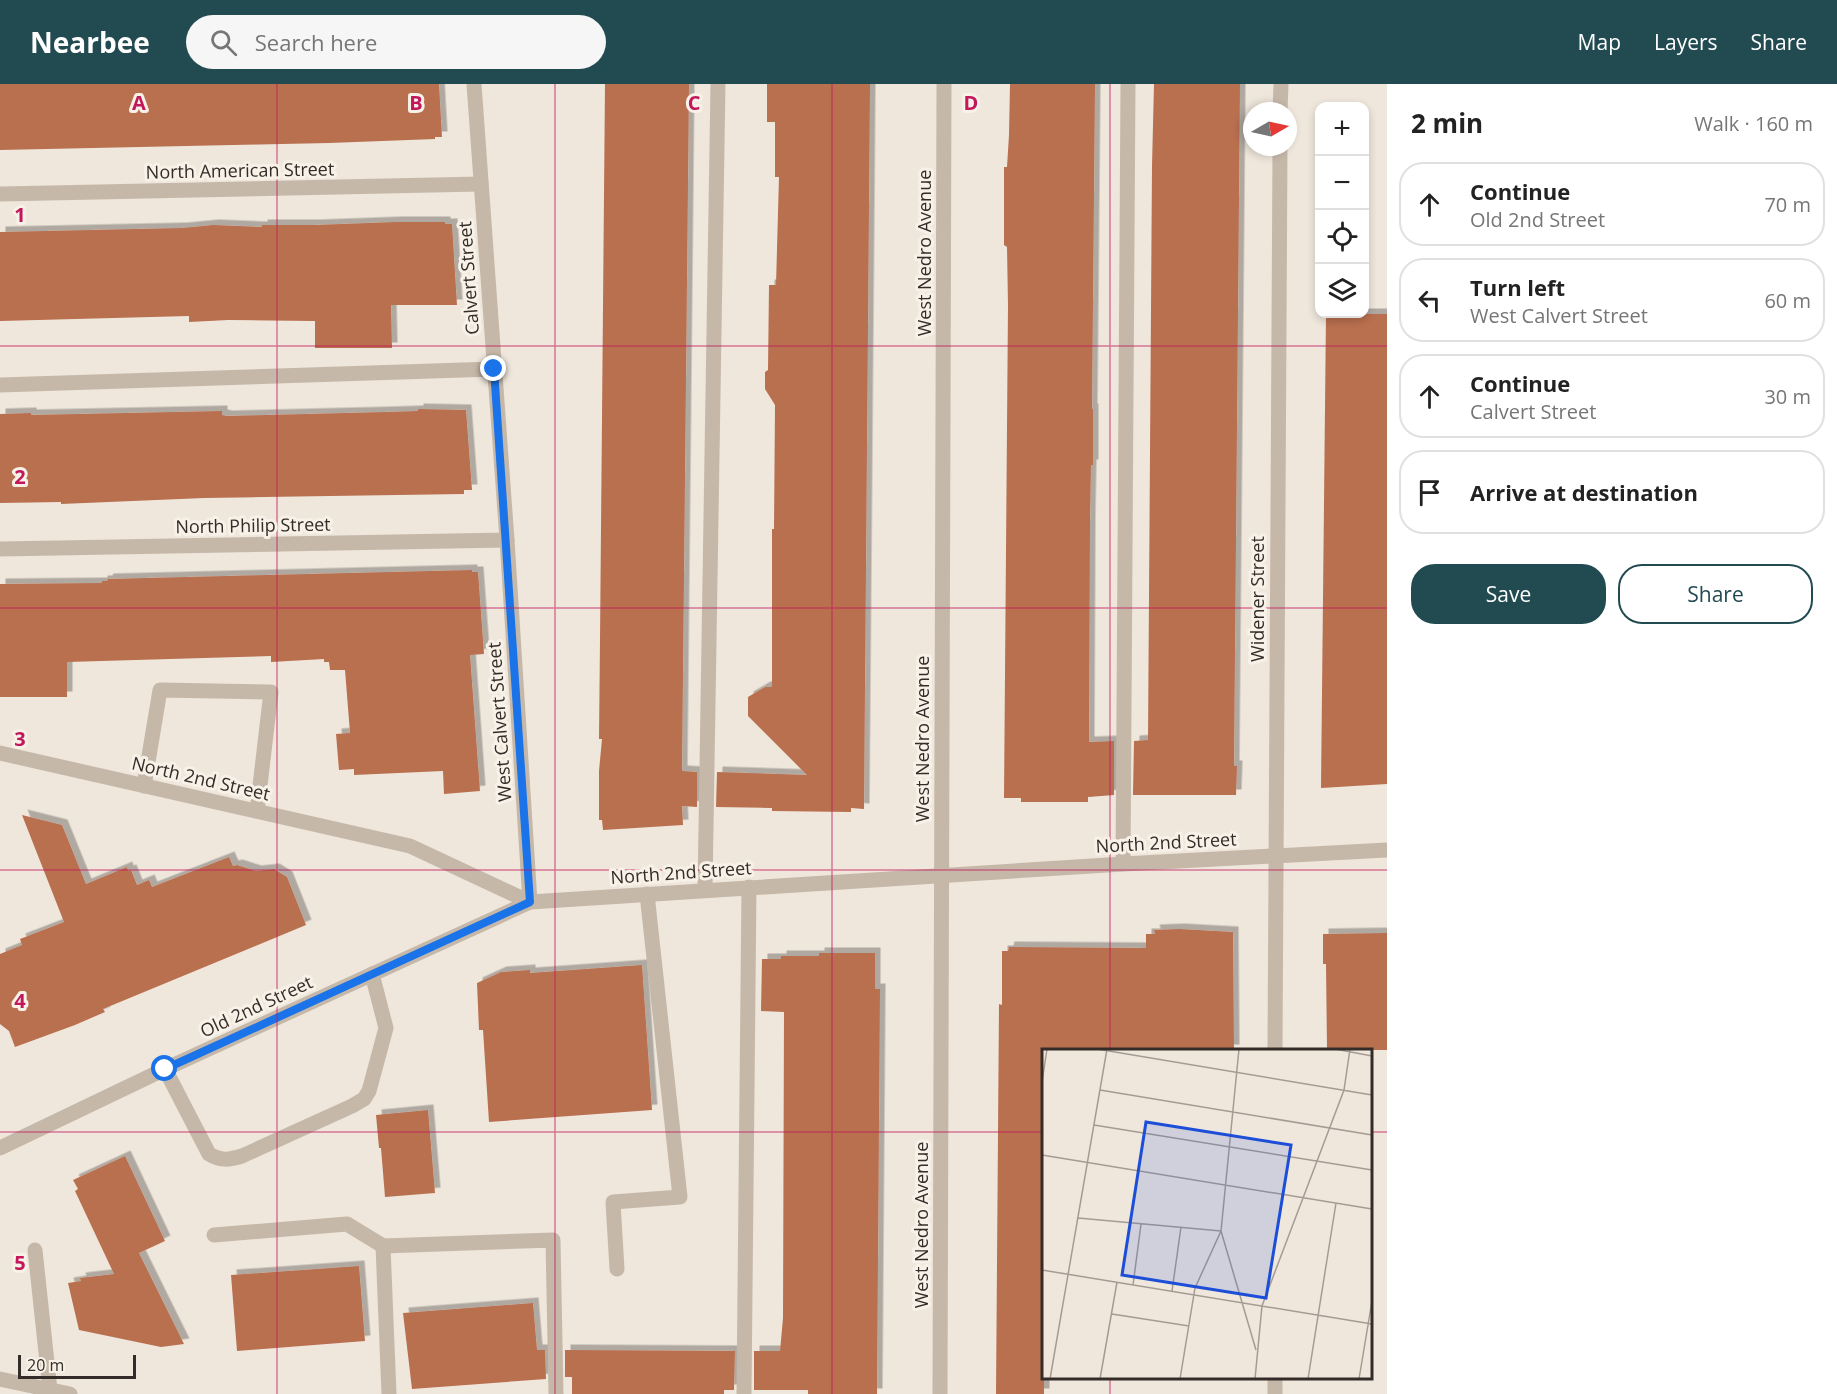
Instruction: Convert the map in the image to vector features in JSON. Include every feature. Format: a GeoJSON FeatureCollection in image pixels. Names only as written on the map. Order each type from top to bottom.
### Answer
{"type":"FeatureCollection","features":[{"type":"Feature","properties":{"kind":"street","name":"Calvert Street"},"geometry":{"type":"LineString","coordinates":[[474,84],[507,540]]}},
{"type":"Feature","properties":{"kind":"street"},"geometry":{"type":"LineString","coordinates":[[705,890],[718,84]]}},
{"type":"Feature","properties":{"kind":"street","name":"West Nedro Avenue"},"geometry":{"type":"LineString","coordinates":[[940,1394],[944,84]]}},
{"type":"Feature","properties":{"kind":"street"},"geometry":{"type":"LineString","coordinates":[[1123,864],[1128,84]]}},
{"type":"Feature","properties":{"kind":"street"},"geometry":{"type":"LineString","coordinates":[[1280,102],[1281,84]]}},
{"type":"Feature","properties":{"kind":"street","name":"Widener Street"},"geometry":{"type":"LineString","coordinates":[[1275,1049],[1280,156]]}},
{"type":"Feature","properties":{"kind":"street","name":"North American Street"},"geometry":{"type":"LineString","coordinates":[[0,194],[481,184]]}},
{"type":"Feature","properties":{"kind":"street"},"geometry":{"type":"LineString","coordinates":[[0,385],[494,369]]}},
{"type":"Feature","properties":{"kind":"street","name":"North Philip Street"},"geometry":{"type":"LineString","coordinates":[[0,549],[507,540]]}},
{"type":"Feature","properties":{"kind":"street","name":"West Calvert Street"},"geometry":{"type":"LineString","coordinates":[[507,540],[530,902]]}},
{"type":"Feature","properties":{"kind":"street"},"geometry":{"type":"LineString","coordinates":[[144,786],[160,690],[271,692],[257,811]]}},
{"type":"Feature","properties":{"kind":"street","name":"North 2nd Street"},"geometry":{"type":"LineString","coordinates":[[0,753],[410,846],[530,902],[1123,864],[1387,850]]}},
{"type":"Feature","properties":{"kind":"street"},"geometry":{"type":"LineString","coordinates":[[744,1394],[749,887]]}},
{"type":"Feature","properties":{"kind":"street"},"geometry":{"type":"LineString","coordinates":[[617,1269],[613,1202],[680,1197],[647,894]]}},
{"type":"Feature","properties":{"kind":"street","name":"Old 2nd Street"},"geometry":{"type":"LineString","coordinates":[[0,1148],[165,1069],[530,902]]}},
{"type":"Feature","properties":{"kind":"street"},"geometry":{"type":"LineString","coordinates":[[165,1069],[210,1154],[218,1159],[230,1160],[242,1156],[352,1107],[364,1099],[369,1091],[386,1028],[372,974]]}},
{"type":"Feature","properties":{"kind":"street"},"geometry":{"type":"LineString","coordinates":[[214,1235],[347,1224],[383,1246],[553,1240],[556,1394]]}},
{"type":"Feature","properties":{"kind":"street"},"geometry":{"type":"LineString","coordinates":[[383,1246],[389,1394]]}},
{"type":"Feature","properties":{"kind":"street"},"geometry":{"type":"LineString","coordinates":[[35,1250],[50,1390]]}},
{"type":"Feature","properties":{"kind":"street"},"geometry":{"type":"LineString","coordinates":[[0,1379],[70,1394]]}},
{"type":"Feature","properties":{"kind":"building"},"geometry":{"type":"Polygon","coordinates":[[[0,84],[439,84],[442,137],[329,143],[0,150],[0,84]]]}},
{"type":"Feature","properties":{"kind":"building"},"geometry":{"type":"Polygon","coordinates":[[[605,84],[689,84],[682,771],[697,772],[697,807],[682,806],[683,825],[603,830],[602,820],[599,820],[599,771],[602,739],[599,739],[605,84]]]}},
{"type":"Feature","properties":{"kind":"building"},"geometry":{"type":"Polygon","coordinates":[[[767,84],[870,84],[864,809],[851,808],[851,812],[772,811],[772,808],[716,807],[717,772],[807,775],[748,716],[748,697],[765,687],[772,687],[775,405],[765,389],[765,372],[768,370],[769,285],[776,285],[779,177],[775,177],[775,122],[767,122],[767,84]]]}},
{"type":"Feature","properties":{"kind":"building"},"geometry":{"type":"Polygon","coordinates":[[[1010,84],[1095,84],[1089,742],[1114,741],[1114,795],[1088,797],[1088,802],[1021,802],[1021,798],[1004,798],[1008,305],[1007,247],[1004,245],[1004,167],[1007,167],[1010,84]]]}},
{"type":"Feature","properties":{"kind":"building"},"geometry":{"type":"Polygon","coordinates":[[[1154,84],[1240,84],[1234,766],[1237,766],[1236,795],[1133,795],[1134,741],[1148,740],[1154,84]]]}},
{"type":"Feature","properties":{"kind":"building"},"geometry":{"type":"Polygon","coordinates":[[[396,222],[452,224],[457,305],[391,305],[392,348],[315,348],[315,321],[189,322],[189,316],[0,321],[0,232],[396,222]]]}},
{"type":"Feature","properties":{"kind":"building"},"geometry":{"type":"Polygon","coordinates":[[[1369,314],[1387,314],[1387,784],[1321,788],[1326,318],[1369,318],[1369,314]]]}},
{"type":"Feature","properties":{"kind":"building"},"geometry":{"type":"Polygon","coordinates":[[[418,409],[466,410],[472,490],[464,490],[464,494],[204,498],[61,504],[61,502],[0,503],[0,414],[222,411],[222,415],[227,416],[418,411],[418,409]]]}},
{"type":"Feature","properties":{"kind":"building"},"geometry":{"type":"Polygon","coordinates":[[[472,570],[472,572],[478,572],[484,654],[470,655],[480,791],[444,794],[443,771],[354,775],[354,769],[339,770],[336,734],[350,733],[345,670],[330,670],[329,662],[324,662],[324,659],[271,662],[271,656],[67,662],[67,697],[0,697],[0,584],[102,583],[108,579],[472,570]]]}},
{"type":"Feature","properties":{"kind":"building"},"geometry":{"type":"Polygon","coordinates":[[[22,815],[62,825],[86,884],[127,867],[128,871],[131,870],[137,885],[149,880],[152,887],[229,857],[233,866],[237,865],[256,871],[274,869],[287,877],[306,925],[103,1009],[105,1012],[75,1025],[15,1047],[9,1031],[0,1024],[0,954],[22,945],[20,939],[64,922],[22,815]]]}},
{"type":"Feature","properties":{"kind":"building"},"geometry":{"type":"Polygon","coordinates":[[[1154,930],[1233,932],[1234,1049],[1042,1049],[1042,1379],[1044,1379],[1044,1394],[996,1394],[999,1004],[1002,1005],[1002,951],[1008,951],[1009,947],[1146,948],[1146,934],[1155,934],[1154,930]]]}},
{"type":"Feature","properties":{"kind":"building"},"geometry":{"type":"Polygon","coordinates":[[[1387,933],[1387,1050],[1327,1049],[1326,964],[1323,964],[1323,934],[1387,933]]]}},
{"type":"Feature","properties":{"kind":"building"},"geometry":{"type":"Polygon","coordinates":[[[819,953],[875,953],[875,989],[880,989],[877,1394],[808,1394],[808,1390],[754,1390],[754,1351],[780,1351],[783,1318],[784,1012],[761,1011],[762,959],[781,959],[781,956],[819,956],[819,953]]]}},
{"type":"Feature","properties":{"kind":"building"},"geometry":{"type":"Polygon","coordinates":[[[642,965],[652,1110],[489,1122],[483,1030],[479,1030],[477,983],[501,972],[530,970],[530,973],[642,965]]]}},
{"type":"Feature","properties":{"kind":"building"},"geometry":{"type":"Polygon","coordinates":[[[428,1110],[435,1193],[385,1197],[376,1115],[428,1110]]]}},
{"type":"Feature","properties":{"kind":"building"},"geometry":{"type":"Polygon","coordinates":[[[125,1156],[165,1241],[139,1253],[184,1344],[161,1347],[79,1330],[68,1283],[81,1281],[80,1278],[114,1274],[75,1191],[78,1189],[73,1180],[125,1156]]]}},
{"type":"Feature","properties":{"kind":"building"},"geometry":{"type":"Polygon","coordinates":[[[359,1266],[365,1341],[237,1351],[231,1275],[359,1266]]]}},
{"type":"Feature","properties":{"kind":"building"},"geometry":{"type":"Polygon","coordinates":[[[533,1303],[537,1350],[545,1350],[546,1379],[412,1389],[403,1313],[533,1303]]]}},
{"type":"Feature","properties":{"kind":"building"},"geometry":{"type":"Polygon","coordinates":[[[565,1350],[735,1351],[734,1390],[724,1390],[724,1394],[572,1394],[572,1377],[565,1377],[565,1350]]]}},
{"type":"Feature","properties":{"kind":"route"},"geometry":{"type":"LineString","coordinates":[[165,1069],[530,902],[494,369]]}}]}
